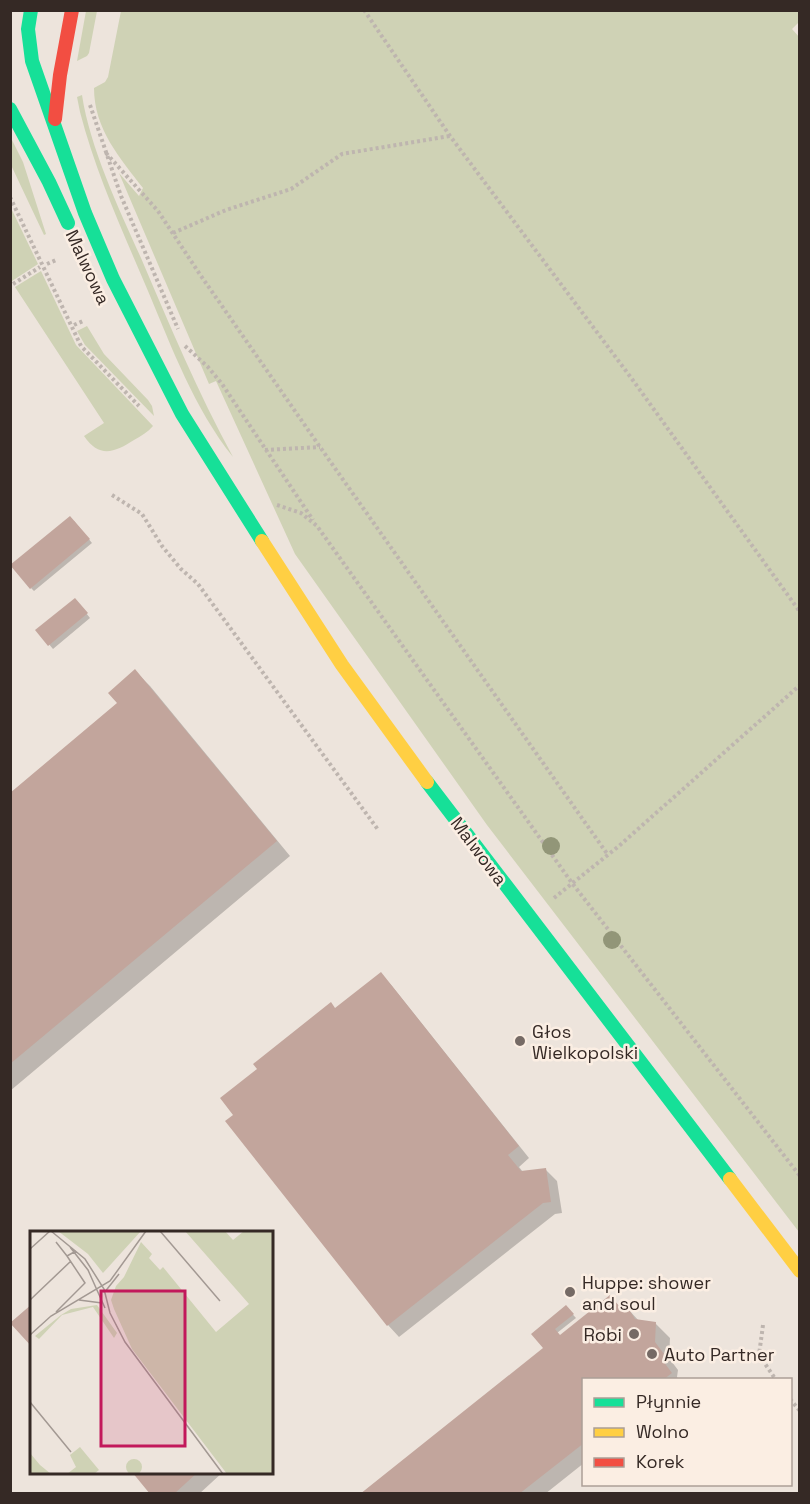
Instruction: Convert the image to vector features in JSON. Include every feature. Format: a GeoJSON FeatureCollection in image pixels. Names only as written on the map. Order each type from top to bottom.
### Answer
{"type":"FeatureCollection","features":[{"type":"Feature","properties":{"kind":"street","name":"Malwowa"},"geometry":{"type":"LineString","coordinates":[[54,127],[60,75],[72,10]]}},
{"type":"Feature","properties":{"kind":"street","name":"Malwowa"},"geometry":{"type":"LineString","coordinates":[[30,12],[29,38],[32,61],[85,213],[113,279],[182,414],[342,665],[432,788],[800,1272]]}},
{"type":"Feature","properties":{"kind":"street"},"geometry":{"type":"LineString","coordinates":[[12,37],[20,30],[30,12]]}},
{"type":"Feature","properties":{"kind":"street","name":"Malwowa"},"geometry":{"type":"LineString","coordinates":[[11,112],[49,182],[73,234]]}},
{"type":"Feature","properties":{"kind":"street","name":"Malwowa"},"geometry":{"type":"LineString","coordinates":[[139,360],[182,414]]}},
{"type":"Feature","properties":{"kind":"path"},"geometry":{"type":"LineString","coordinates":[[364,10],[450,136],[632,379],[800,612]]}},
{"type":"Feature","properties":{"kind":"path"},"geometry":{"type":"LineString","coordinates":[[88,96],[121,196],[180,335]]}},
{"type":"Feature","properties":{"kind":"path"},"geometry":{"type":"LineString","coordinates":[[173,233],[226,210],[291,189],[342,154],[450,136]]}},
{"type":"Feature","properties":{"kind":"path"},"geometry":{"type":"LineString","coordinates":[[106,153],[158,211],[320,447],[608,855]]}},
{"type":"Feature","properties":{"kind":"path"},"geometry":{"type":"LineString","coordinates":[[10,197],[81,346],[146,413]]}},
{"type":"Feature","properties":{"kind":"path"},"geometry":{"type":"LineString","coordinates":[[46,264],[56,260]]}},
{"type":"Feature","properties":{"kind":"path"},"geometry":{"type":"LineString","coordinates":[[14,284],[40,267]]}},
{"type":"Feature","properties":{"kind":"path"},"geometry":{"type":"LineString","coordinates":[[74,325],[83,321]]}},
{"type":"Feature","properties":{"kind":"path"},"geometry":{"type":"LineString","coordinates":[[189,355],[185,345],[197,355],[222,384],[317,526],[572,883],[800,1176]]}},
{"type":"Feature","properties":{"kind":"path"},"geometry":{"type":"LineString","coordinates":[[264,450],[320,447]]}},
{"type":"Feature","properties":{"kind":"path"},"geometry":{"type":"LineString","coordinates":[[112,495],[142,514],[162,546],[198,585],[380,831]]}},
{"type":"Feature","properties":{"kind":"path"},"geometry":{"type":"LineString","coordinates":[[267,502],[301,513],[317,526]]}},
{"type":"Feature","properties":{"kind":"path"},"geometry":{"type":"LineString","coordinates":[[530,917],[608,855],[800,685]]}},
{"type":"Feature","properties":{"kind":"path"},"geometry":{"type":"LineString","coordinates":[[763,1325],[759,1355],[775,1378]]}},
{"type":"Feature","properties":{"kind":"green space"},"geometry":{"type":"Polygon","coordinates":[[[86,11],[97,11],[89,53],[77,61],[86,11]]]}},
{"type":"Feature","properties":{"kind":"green space"},"geometry":{"type":"Polygon","coordinates":[[[121,11],[799,11],[799,22],[792,29],[800,38],[799,1232],[487,825],[295,554],[216,381],[209,384],[119,173],[139,196],[143,188],[110,142],[98,117],[94,88],[105,82],[108,77],[121,11]]]}},
{"type":"Feature","properties":{"kind":"green space"},"geometry":{"type":"Polygon","coordinates":[[[82,95],[98,157],[115,199],[185,359],[233,457],[195,398],[120,225],[86,135],[77,97],[82,95]]]}},
{"type":"Feature","properties":{"kind":"green space"},"geometry":{"type":"Polygon","coordinates":[[[11,138],[23,162],[46,234],[44,235],[11,165],[11,138]]]}},
{"type":"Feature","properties":{"kind":"green space"},"geometry":{"type":"Polygon","coordinates":[[[10,206],[38,264],[12,281],[10,279],[10,206]]]}},
{"type":"Feature","properties":{"kind":"green space"},"geometry":{"type":"Polygon","coordinates":[[[41,271],[76,345],[153,426],[120,448],[107,451],[95,448],[84,436],[104,423],[15,287],[41,271]]]}},
{"type":"Feature","properties":{"kind":"green space"},"geometry":{"type":"Polygon","coordinates":[[[87,326],[104,354],[148,400],[154,416],[85,345],[77,331],[87,326]]]}},
{"type":"Feature","properties":{"kind":"building"},"geometry":{"type":"Polygon","coordinates":[[[70,516],[90,539],[30,589],[10,565],[70,516]]]}},
{"type":"Feature","properties":{"kind":"building"},"geometry":{"type":"Polygon","coordinates":[[[75,598],[88,613],[48,646],[35,630],[75,598]]]}},
{"type":"Feature","properties":{"kind":"building"},"geometry":{"type":"Polygon","coordinates":[[[135,669],[277,841],[10,1064],[10,793],[117,703],[108,693],[135,669]]]}},
{"type":"Feature","properties":{"kind":"building"},"geometry":{"type":"Polygon","coordinates":[[[381,972],[519,1146],[508,1155],[521,1171],[546,1168],[551,1202],[543,1203],[387,1326],[225,1121],[233,1115],[220,1098],[257,1069],[253,1064],[331,1002],[335,1008],[381,972]]]}},
{"type":"Feature","properties":{"kind":"building"},"geometry":{"type":"Polygon","coordinates":[[[610,1295],[619,1306],[627,1306],[635,1319],[656,1322],[655,1342],[664,1354],[663,1361],[672,1373],[666,1378],[582,1378],[582,1445],[519,1494],[360,1494],[543,1348],[531,1334],[566,1305],[574,1314],[555,1329],[560,1335],[610,1295]]]}},
{"type":"Feature","properties":{"kind":"building"},"geometry":{"type":"Polygon","coordinates":[[[30,1306],[30,1345],[10,1323],[30,1306]]]}},
{"type":"Feature","properties":{"kind":"building"},"geometry":{"type":"Polygon","coordinates":[[[134,1474],[196,1474],[174,1494],[150,1494],[134,1474]]]}},
{"type":"Feature","properties":{"kind":"traffic: fast"},"geometry":{"type":"LineString","coordinates":[[31,10],[28,29],[32,61],[85,213],[113,279],[182,414],[262,541]]}},
{"type":"Feature","properties":{"kind":"traffic: fast"},"geometry":{"type":"LineString","coordinates":[[10,109],[68,223]]}},
{"type":"Feature","properties":{"kind":"traffic: fast"},"geometry":{"type":"LineString","coordinates":[[427,782],[730,1179]]}},
{"type":"Feature","properties":{"kind":"traffic: slow"},"geometry":{"type":"LineString","coordinates":[[262,541],[342,665],[427,782]]}},
{"type":"Feature","properties":{"kind":"traffic: slow"},"geometry":{"type":"LineString","coordinates":[[730,1179],[800,1271]]}},
{"type":"Feature","properties":{"kind":"traffic: jam"},"geometry":{"type":"LineString","coordinates":[[55,119],[60,75],[72,10]]}},
{"type":"Feature","properties":{"kind":"place","name":"Głos Wielkopolski"},"geometry":{"type":"Point","coordinates":[520,1041]}},
{"type":"Feature","properties":{"kind":"place","name":"Huppe: shower and soul"},"geometry":{"type":"Point","coordinates":[570,1292]}},
{"type":"Feature","properties":{"kind":"place","name":"Robi"},"geometry":{"type":"Point","coordinates":[634,1334]}},
{"type":"Feature","properties":{"kind":"place","name":"Auto Partner"},"geometry":{"type":"Point","coordinates":[652,1354]}}]}
